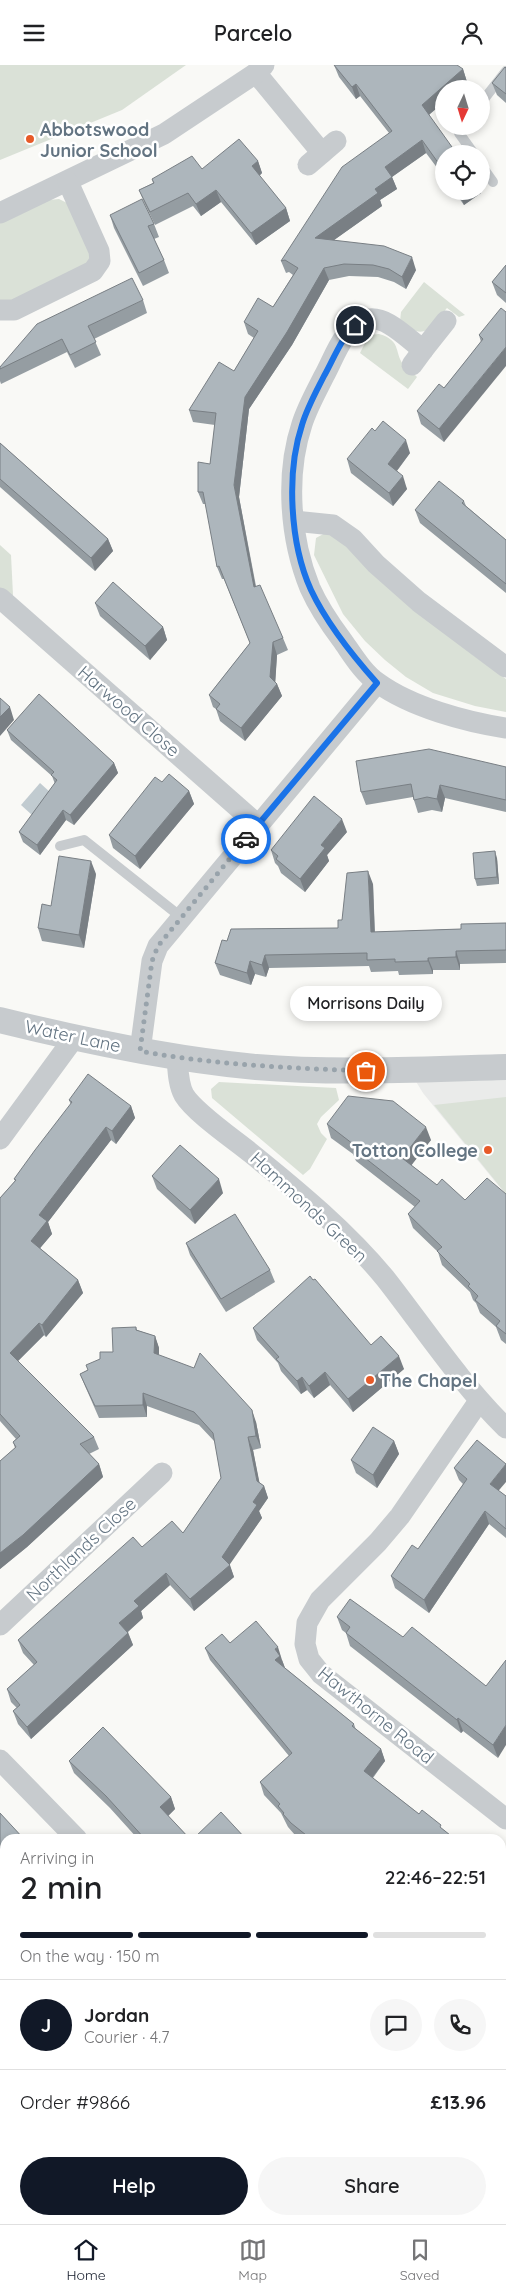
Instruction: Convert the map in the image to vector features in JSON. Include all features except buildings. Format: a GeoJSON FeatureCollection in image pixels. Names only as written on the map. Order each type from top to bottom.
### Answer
{"type":"FeatureCollection","features":[{"type":"Feature","properties":{"kind":"street"},"geometry":{"type":"LineString","coordinates":[[0,213],[68,182],[164,134],[260,69],[322,153]]}},
{"type":"Feature","properties":{"kind":"street"},"geometry":{"type":"LineString","coordinates":[[0,310],[14,310],[93,271],[100,261],[99,251],[68,182]]}},
{"type":"Feature","properties":{"kind":"street"},"geometry":{"type":"LineString","coordinates":[[446,321],[418,358],[384,321],[366,319],[351,327],[316,391],[302,424],[294,456],[292,489],[294,521],[299,550],[310,589],[355,659],[377,683],[409,700],[450,715],[506,728]]}},
{"type":"Feature","properties":{"kind":"street"},"geometry":{"type":"LineString","coordinates":[[294,521],[333,525],[352,539],[419,602],[506,667]]}},
{"type":"Feature","properties":{"kind":"street","name":"Harwood Close"},"geometry":{"type":"LineString","coordinates":[[0,598],[258,825]]}},
{"type":"Feature","properties":{"kind":"street"},"geometry":{"type":"LineString","coordinates":[[140,1051],[152,961],[158,946],[377,683]]}},
{"type":"Feature","properties":{"kind":"street","name":"Water Lane"},"geometry":{"type":"LineString","coordinates":[[0,1020],[74,1038],[140,1051],[258,1067],[366,1071],[506,1067]]}},
{"type":"Feature","properties":{"kind":"street"},"geometry":{"type":"LineString","coordinates":[[0,1139],[74,1038]]}},
{"type":"Feature","properties":{"kind":"street","name":"Hammonds Green"},"geometry":{"type":"LineString","coordinates":[[177,1057],[179,1076],[184,1094],[196,1109],[278,1175],[338,1228],[383,1277],[479,1401],[506,1428]]}},
{"type":"Feature","properties":{"kind":"street","name":"Hawthorne Road"},"geometry":{"type":"LineString","coordinates":[[479,1401],[400,1516],[378,1542],[320,1600],[307,1623],[305,1644],[309,1659],[321,1674],[506,1819]]}},
{"type":"Feature","properties":{"kind":"street","name":"Northlands Close"},"geometry":{"type":"LineString","coordinates":[[0,1625],[162,1473]]}},
{"type":"Feature","properties":{"kind":"street"},"geometry":{"type":"LineString","coordinates":[[0,1760],[72,1834]]}},
{"type":"Feature","properties":{"kind":"lane"},"geometry":{"type":"LineString","coordinates":[[490,91],[506,71]]}},
{"type":"Feature","properties":{"kind":"lane"},"geometry":{"type":"LineString","coordinates":[[490,178],[493,182]]}},
{"type":"Feature","properties":{"kind":"lane"},"geometry":{"type":"LineString","coordinates":[[60,846],[84,840],[182,917]]}},
{"type":"Feature","properties":{"kind":"shaded area","name":"Abbotswood Junior School"},"geometry":{"type":"Polygon","coordinates":[[[0,65],[186,65],[122,110],[0,160],[0,65]]]}},
{"type":"Feature","properties":{"kind":"shaded area"},"geometry":{"type":"Polygon","coordinates":[[[59,199],[67,203],[91,252],[91,260],[85,266],[8,305],[0,303],[0,221],[49,200],[59,199]]]}},
{"type":"Feature","properties":{"kind":"shaded area"},"geometry":{"type":"Polygon","coordinates":[[[424,282],[465,315],[459,317],[447,308],[431,327],[421,332],[415,331],[400,321],[401,312],[424,282]]]}},
{"type":"Feature","properties":{"kind":"shaded area"},"geometry":{"type":"Polygon","coordinates":[[[379,334],[387,337],[395,344],[401,362],[417,377],[408,389],[360,353],[369,335],[379,334]]]}},
{"type":"Feature","properties":{"kind":"shaded area"},"geometry":{"type":"Polygon","coordinates":[[[327,532],[338,538],[473,655],[506,679],[506,712],[475,706],[433,693],[406,677],[365,641],[343,614],[314,555],[316,538],[327,532]]]}},
{"type":"Feature","properties":{"kind":"shaded area"},"geometry":{"type":"Polygon","coordinates":[[[0,545],[11,555],[13,595],[9,598],[0,590],[0,545]]]}},
{"type":"Feature","properties":{"kind":"shaded area"},"geometry":{"type":"Polygon","coordinates":[[[40,783],[51,793],[32,815],[21,805],[40,783]]]}},
{"type":"Feature","properties":{"kind":"shaded area","name":"Totton College"},"geometry":{"type":"Polygon","coordinates":[[[506,1067],[506,1195],[423,1093],[409,1070],[506,1067]]]}},
{"type":"Feature","properties":{"kind":"shaded area"},"geometry":{"type":"Polygon","coordinates":[[[219,1082],[336,1088],[339,1100],[321,1117],[317,1124],[321,1133],[327,1139],[310,1169],[303,1175],[212,1098],[211,1089],[219,1082]]]}},
{"type":"Feature","properties":{"kind":"shaded area"},"geometry":{"type":"Polygon","coordinates":[[[506,1097],[506,1194],[434,1105],[506,1097]]]}},
{"type":"Feature","properties":{"kind":"way so far"},"geometry":{"type":"LineString","coordinates":[[246,839],[158,946],[152,961],[140,1051],[258,1067],[366,1071]]}},
{"type":"Feature","properties":{"kind":"place","name":"Abbotswood Junior School"},"geometry":{"type":"Point","coordinates":[30,139]}},
{"type":"Feature","properties":{"kind":"place","name":"Morrisons Daily"},"geometry":{"type":"Point","coordinates":[366,1071]}},
{"type":"Feature","properties":{"kind":"place","name":"Totton College"},"geometry":{"type":"Point","coordinates":[488,1150]}},
{"type":"Feature","properties":{"kind":"place","name":"The Chapel"},"geometry":{"type":"Point","coordinates":[370,1380]}},
{"type":"Feature","properties":{"kind":"route"},"geometry":{"type":"LineString","coordinates":[[246,839],[377,683],[355,659],[331,625],[310,589],[299,550],[294,521],[292,489],[294,456],[302,424],[316,391],[351,327],[355,325]]}}]}
